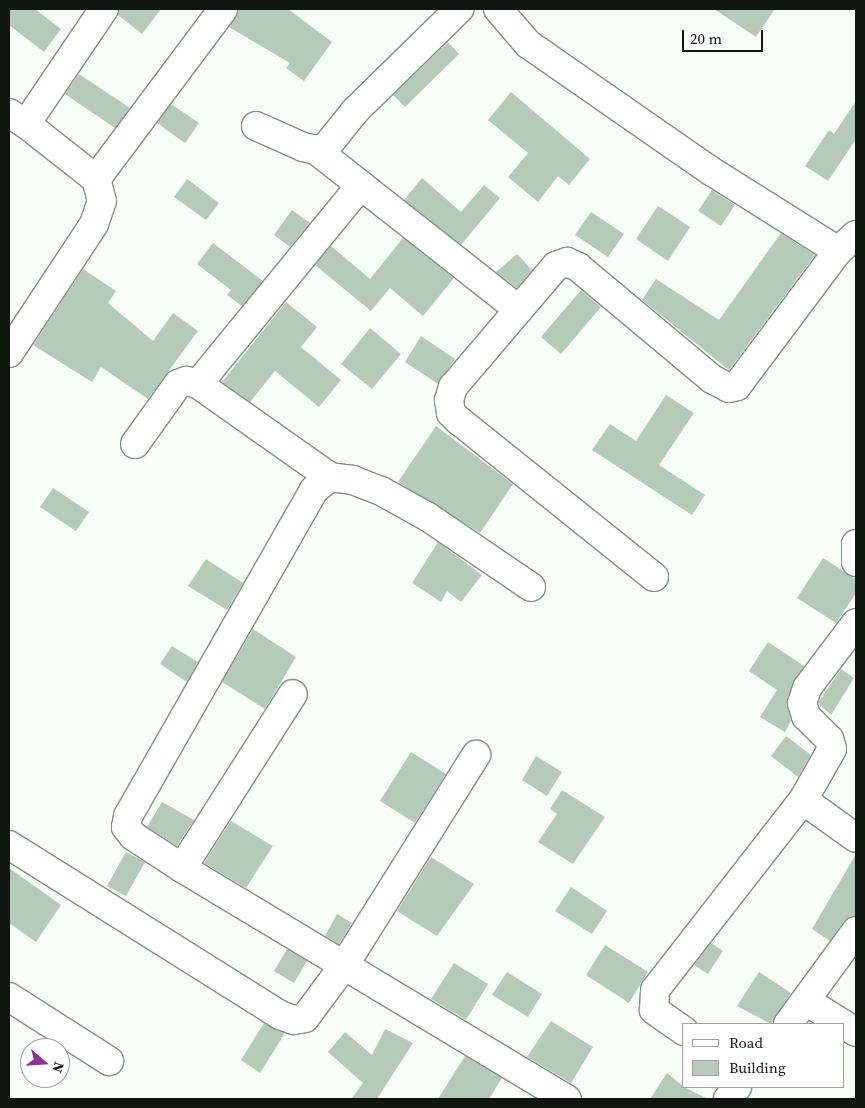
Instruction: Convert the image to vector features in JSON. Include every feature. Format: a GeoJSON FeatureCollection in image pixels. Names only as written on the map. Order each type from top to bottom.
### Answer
{"type":"FeatureCollection","features":[{"type":"Feature","properties":{"kind":"street"},"geometry":{"type":"LineString","coordinates":[[9,353],[94,224],[102,202],[96,179],[17,118],[104,9]]}},
{"type":"Feature","properties":{"kind":"street"},"geometry":{"type":"LineString","coordinates":[[96,179],[223,9]]}},
{"type":"Feature","properties":{"kind":"street"},"geometry":{"type":"LineString","coordinates":[[316,150],[326,147],[355,111],[459,9]]}},
{"type":"Feature","properties":{"kind":"street"},"geometry":{"type":"LineString","coordinates":[[498,9],[528,44],[711,171],[847,243],[737,386],[729,388],[712,379],[578,267],[567,262],[556,266],[453,387],[449,400],[451,413],[654,576]]}},
{"type":"Feature","properties":{"kind":"street"},"geometry":{"type":"LineString","coordinates":[[256,126],[316,150],[519,310]]}},
{"type":"Feature","properties":{"kind":"street"},"geometry":{"type":"LineString","coordinates":[[198,384],[362,185]]}},
{"type":"Feature","properties":{"kind":"street"},"geometry":{"type":"LineString","coordinates":[[135,444],[178,384],[198,384],[330,477],[353,480],[420,512],[531,587]]}},
{"type":"Feature","properties":{"kind":"street"},"geometry":{"type":"LineString","coordinates":[[330,477],[314,490],[128,816],[126,828],[133,836],[182,868],[346,964],[567,1099]]}},
{"type":"Feature","properties":{"kind":"street"},"geometry":{"type":"LineString","coordinates":[[856,544],[856,562]]}},
{"type":"Feature","properties":{"kind":"street"},"geometry":{"type":"LineString","coordinates":[[682,1030],[654,1010],[655,990],[803,800],[832,749],[829,739],[806,716],[802,703],[807,688],[856,623]]}},
{"type":"Feature","properties":{"kind":"street"},"geometry":{"type":"LineString","coordinates":[[182,868],[293,694]]}},
{"type":"Feature","properties":{"kind":"street"},"geometry":{"type":"LineString","coordinates":[[9,846],[294,1020],[313,1012],[346,964],[476,755]]}},
{"type":"Feature","properties":{"kind":"street"},"geometry":{"type":"LineString","coordinates":[[803,800],[856,838]]}},
{"type":"Feature","properties":{"kind":"street"},"geometry":{"type":"LineString","coordinates":[[789,1023],[856,931]]}},
{"type":"Feature","properties":{"kind":"street"},"geometry":{"type":"LineString","coordinates":[[9,997],[109,1060]]}},
{"type":"Feature","properties":{"kind":"street"},"geometry":{"type":"LineString","coordinates":[[806,1001],[841,1023]]}},
{"type":"Feature","properties":{"kind":"street"},"geometry":{"type":"LineString","coordinates":[[845,1025],[856,1032]]}},
{"type":"Feature","properties":{"kind":"street"},"geometry":{"type":"LineString","coordinates":[[728,1099],[736,1088]]}},
{"type":"Feature","properties":{"kind":"building"},"geometry":{"type":"Polygon","coordinates":[[[9,9],[35,9],[61,29],[44,52],[9,25],[9,9]]]}},
{"type":"Feature","properties":{"kind":"building"},"geometry":{"type":"Polygon","coordinates":[[[119,9],[161,9],[142,34],[118,15],[119,9]]]}},
{"type":"Feature","properties":{"kind":"building"},"geometry":{"type":"Polygon","coordinates":[[[238,9],[288,9],[332,42],[304,81],[286,68],[290,63],[229,27],[238,9]]]}},
{"type":"Feature","properties":{"kind":"building"},"geometry":{"type":"Polygon","coordinates":[[[714,9],[775,9],[756,37],[714,9]]]}},
{"type":"Feature","properties":{"kind":"building"},"geometry":{"type":"Polygon","coordinates":[[[448,42],[459,54],[405,107],[393,95],[448,42]]]}},
{"type":"Feature","properties":{"kind":"building"},"geometry":{"type":"Polygon","coordinates":[[[79,74],[130,108],[115,128],[65,94],[79,74]]]}},
{"type":"Feature","properties":{"kind":"building"},"geometry":{"type":"Polygon","coordinates":[[[511,92],[590,159],[569,185],[558,176],[538,202],[508,177],[528,153],[488,120],[511,92]]]}},
{"type":"Feature","properties":{"kind":"building"},"geometry":{"type":"Polygon","coordinates":[[[856,101],[856,139],[828,181],[805,166],[829,130],[834,134],[856,101]]]}},
{"type":"Feature","properties":{"kind":"building"},"geometry":{"type":"Polygon","coordinates":[[[171,104],[199,123],[185,143],[157,123],[171,104]]]}},
{"type":"Feature","properties":{"kind":"building"},"geometry":{"type":"Polygon","coordinates":[[[422,178],[461,212],[484,185],[500,198],[461,245],[404,200],[422,178]]]}},
{"type":"Feature","properties":{"kind":"building"},"geometry":{"type":"Polygon","coordinates":[[[187,179],[219,203],[206,220],[174,197],[187,179]]]}},
{"type":"Feature","properties":{"kind":"building"},"geometry":{"type":"Polygon","coordinates":[[[712,190],[735,205],[721,226],[698,211],[712,190]]]}},
{"type":"Feature","properties":{"kind":"building"},"geometry":{"type":"Polygon","coordinates":[[[658,206],[690,227],[668,261],[636,239],[658,206]]]}},
{"type":"Feature","properties":{"kind":"building"},"geometry":{"type":"Polygon","coordinates":[[[292,210],[310,223],[290,247],[274,235],[292,210]]]}},
{"type":"Feature","properties":{"kind":"building"},"geometry":{"type":"Polygon","coordinates":[[[591,212],[624,234],[608,257],[575,235],[591,212]]]}},
{"type":"Feature","properties":{"kind":"building"},"geometry":{"type":"Polygon","coordinates":[[[781,233],[815,255],[729,370],[642,300],[656,279],[719,320],[781,233]]]}},
{"type":"Feature","properties":{"kind":"building"},"geometry":{"type":"Polygon","coordinates":[[[403,238],[454,278],[423,316],[390,288],[371,311],[315,265],[331,246],[370,279],[403,238]]]}},
{"type":"Feature","properties":{"kind":"building"},"geometry":{"type":"Polygon","coordinates":[[[213,243],[263,281],[242,306],[227,295],[231,290],[197,264],[213,243]]]}},
{"type":"Feature","properties":{"kind":"building"},"geometry":{"type":"Polygon","coordinates":[[[517,254],[532,270],[517,288],[496,272],[517,254]]]}},
{"type":"Feature","properties":{"kind":"building"},"geometry":{"type":"Polygon","coordinates":[[[83,269],[116,291],[108,303],[153,341],[173,313],[198,331],[148,399],[101,367],[92,382],[33,345],[83,269]]]}},
{"type":"Feature","properties":{"kind":"building"},"geometry":{"type":"Polygon","coordinates":[[[581,290],[601,307],[561,354],[541,337],[581,290]]]}},
{"type":"Feature","properties":{"kind":"building"},"geometry":{"type":"Polygon","coordinates":[[[286,302],[317,327],[301,347],[341,380],[319,407],[275,371],[250,402],[222,382],[286,302]]]}},
{"type":"Feature","properties":{"kind":"building"},"geometry":{"type":"Polygon","coordinates":[[[370,328],[401,354],[372,389],[341,364],[370,328]]]}},
{"type":"Feature","properties":{"kind":"building"},"geometry":{"type":"Polygon","coordinates":[[[421,336],[455,359],[438,384],[405,362],[421,336]]]}},
{"type":"Feature","properties":{"kind":"building"},"geometry":{"type":"Polygon","coordinates":[[[666,395],[694,413],[659,465],[705,495],[692,515],[592,450],[610,424],[636,441],[666,395]]]}},
{"type":"Feature","properties":{"kind":"building"},"geometry":{"type":"Polygon","coordinates":[[[436,426],[513,484],[480,533],[398,482],[436,426]]]}},
{"type":"Feature","properties":{"kind":"building"},"geometry":{"type":"Polygon","coordinates":[[[53,488],[89,512],[76,531],[40,507],[53,488]]]}},
{"type":"Feature","properties":{"kind":"building"},"geometry":{"type":"Polygon","coordinates":[[[438,542],[482,575],[461,602],[447,591],[441,602],[412,583],[438,542]]]}},
{"type":"Feature","properties":{"kind":"building"},"geometry":{"type":"Polygon","coordinates":[[[823,558],[856,579],[856,593],[836,623],[797,598],[823,558]]]}},
{"type":"Feature","properties":{"kind":"building"},"geometry":{"type":"Polygon","coordinates":[[[206,559],[243,583],[227,610],[188,586],[206,559]]]}},
{"type":"Feature","properties":{"kind":"building"},"geometry":{"type":"Polygon","coordinates":[[[253,629],[296,657],[265,709],[222,682],[253,629]]]}},
{"type":"Feature","properties":{"kind":"building"},"geometry":{"type":"Polygon","coordinates":[[[768,642],[804,666],[787,698],[791,721],[785,732],[760,717],[777,690],[749,671],[768,642]]]}},
{"type":"Feature","properties":{"kind":"building"},"geometry":{"type":"Polygon","coordinates":[[[172,646],[198,662],[187,682],[160,664],[172,646]]]}},
{"type":"Feature","properties":{"kind":"building"},"geometry":{"type":"Polygon","coordinates":[[[841,669],[854,678],[831,715],[818,703],[841,669]]]}},
{"type":"Feature","properties":{"kind":"building"},"geometry":{"type":"Polygon","coordinates":[[[786,736],[811,755],[798,777],[771,756],[786,736]]]}},
{"type":"Feature","properties":{"kind":"building"},"geometry":{"type":"Polygon","coordinates":[[[411,752],[446,774],[415,823],[380,801],[411,752]]]}},
{"type":"Feature","properties":{"kind":"building"},"geometry":{"type":"Polygon","coordinates":[[[536,756],[562,772],[547,796],[522,780],[536,756]]]}},
{"type":"Feature","properties":{"kind":"building"},"geometry":{"type":"Polygon","coordinates":[[[562,790],[605,817],[573,864],[538,842],[557,814],[550,809],[562,790]]]}},
{"type":"Feature","properties":{"kind":"building"},"geometry":{"type":"Polygon","coordinates":[[[162,802],[194,820],[177,846],[147,827],[162,802]]]}},
{"type":"Feature","properties":{"kind":"building"},"geometry":{"type":"Polygon","coordinates":[[[231,821],[273,846],[246,888],[204,863],[231,821]]]}},
{"type":"Feature","properties":{"kind":"building"},"geometry":{"type":"Polygon","coordinates":[[[126,852],[145,862],[126,896],[107,886],[126,852]]]}},
{"type":"Feature","properties":{"kind":"building"},"geometry":{"type":"Polygon","coordinates":[[[856,854],[856,915],[844,921],[830,941],[812,929],[856,854]]]}},
{"type":"Feature","properties":{"kind":"building"},"geometry":{"type":"Polygon","coordinates":[[[431,857],[474,884],[437,936],[397,911],[431,857]]]}},
{"type":"Feature","properties":{"kind":"building"},"geometry":{"type":"Polygon","coordinates":[[[9,868],[61,905],[36,942],[9,923],[9,868]]]}},
{"type":"Feature","properties":{"kind":"building"},"geometry":{"type":"Polygon","coordinates":[[[571,887],[607,911],[592,934],[555,911],[571,887]]]}},
{"type":"Feature","properties":{"kind":"building"},"geometry":{"type":"Polygon","coordinates":[[[337,914],[352,923],[339,944],[325,936],[337,914]]]}},
{"type":"Feature","properties":{"kind":"building"},"geometry":{"type":"Polygon","coordinates":[[[711,943],[723,951],[708,974],[694,965],[711,943]]]}},
{"type":"Feature","properties":{"kind":"building"},"geometry":{"type":"Polygon","coordinates":[[[605,945],[648,972],[629,1003],[586,975],[605,945]]]}},
{"type":"Feature","properties":{"kind":"building"},"geometry":{"type":"Polygon","coordinates":[[[287,949],[307,961],[294,983],[274,971],[287,949]]]}},
{"type":"Feature","properties":{"kind":"building"},"geometry":{"type":"Polygon","coordinates":[[[454,963],[488,984],[466,1020],[431,999],[454,963]]]}},
{"type":"Feature","properties":{"kind":"building"},"geometry":{"type":"Polygon","coordinates":[[[507,972],[542,994],[528,1017],[492,995],[507,972]]]}},
{"type":"Feature","properties":{"kind":"building"},"geometry":{"type":"Polygon","coordinates":[[[759,972],[791,993],[772,1023],[737,1006],[759,972]]]}},
{"type":"Feature","properties":{"kind":"building"},"geometry":{"type":"Polygon","coordinates":[[[551,1021],[593,1047],[571,1083],[527,1057],[551,1021]]]}},
{"type":"Feature","properties":{"kind":"building"},"geometry":{"type":"Polygon","coordinates":[[[264,1023],[285,1033],[260,1073],[241,1060],[264,1023]]]}},
{"type":"Feature","properties":{"kind":"building"},"geometry":{"type":"Polygon","coordinates":[[[385,1029],[413,1043],[377,1099],[351,1099],[363,1083],[328,1052],[345,1032],[372,1055],[385,1029]]]}},
{"type":"Feature","properties":{"kind":"building"},"geometry":{"type":"Polygon","coordinates":[[[465,1056],[502,1078],[489,1099],[438,1099],[465,1056]]]}},
{"type":"Feature","properties":{"kind":"building"},"geometry":{"type":"Polygon","coordinates":[[[667,1073],[682,1085],[682,1088],[686,1088],[708,1099],[650,1099],[667,1073]]]}}]}
